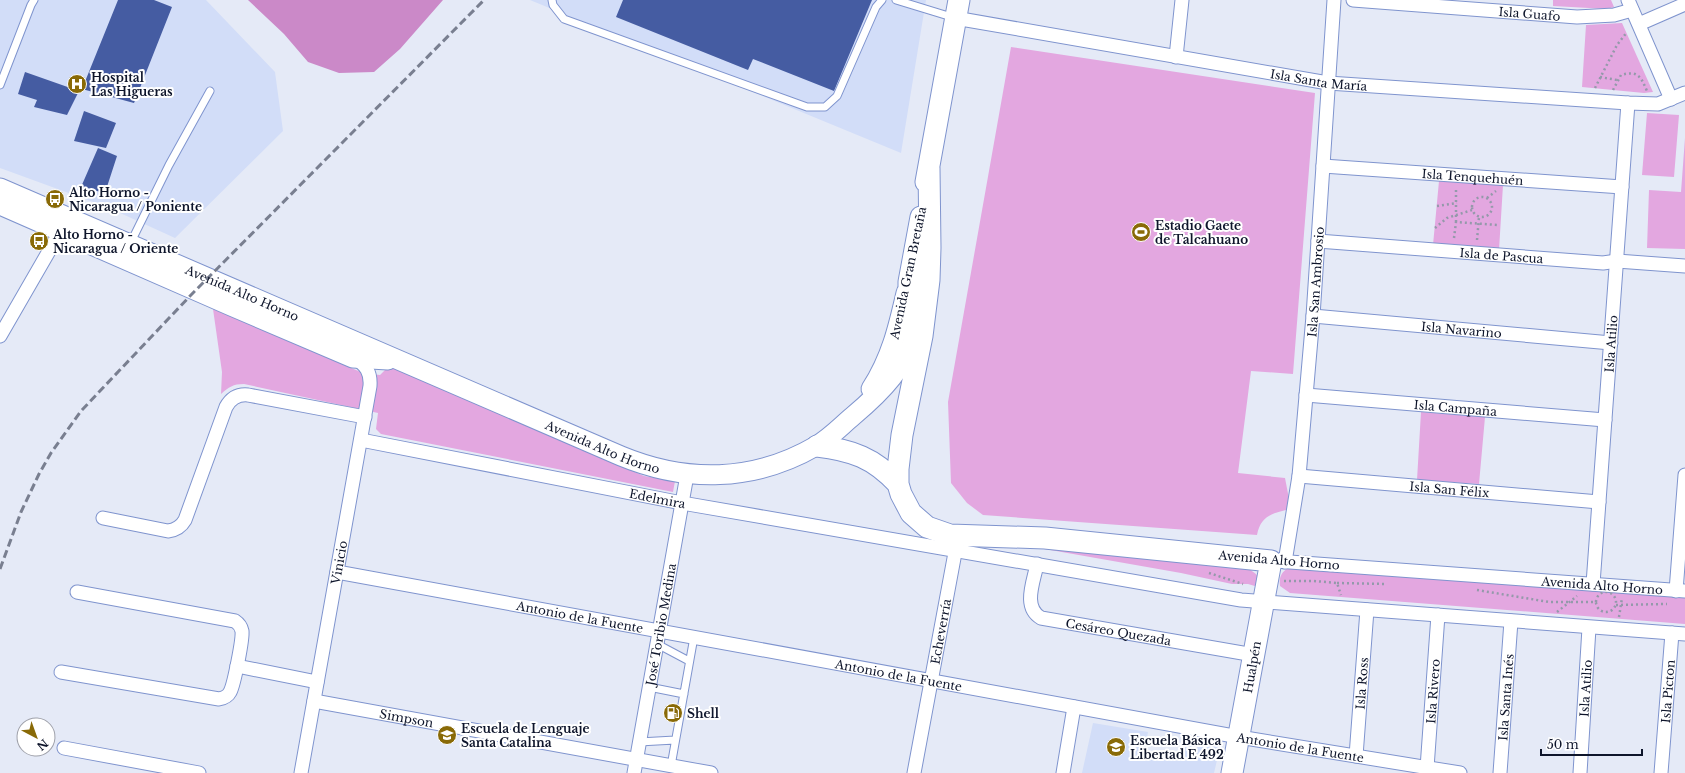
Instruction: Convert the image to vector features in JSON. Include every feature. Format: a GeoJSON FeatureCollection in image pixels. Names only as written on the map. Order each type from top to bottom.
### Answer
{"type":"FeatureCollection","features":[{"type":"Feature","properties":{"kind":"main road","name":"Avenida Gran Bretaña"},"geometry":{"type":"LineString","coordinates":[[853,416],[875,384],[889,357],[895,339],[909,282],[957,9]]}},
{"type":"Feature","properties":{"kind":"main road","name":"Avenida Gran Bretaña"},"geometry":{"type":"LineString","coordinates":[[898,484],[902,435],[916,368],[926,302],[930,248],[929,168]]}},
{"type":"Feature","properties":{"kind":"main road","name":"Avenida Alto Horno"},"geometry":{"type":"LineString","coordinates":[[0,188],[637,463],[687,475],[718,476],[754,470],[779,463],[817,446]]}},
{"type":"Feature","properties":{"kind":"main road","name":"Avenida Alto Horno"},"geometry":{"type":"LineString","coordinates":[[0,205],[353,358],[397,360]]}},
{"type":"Feature","properties":{"kind":"main road"},"geometry":{"type":"LineString","coordinates":[[909,282],[909,301],[914,341]]}},
{"type":"Feature","properties":{"kind":"main road","name":"Avenida Gran Bretaña"},"geometry":{"type":"LineString","coordinates":[[817,446],[879,394],[892,379],[903,363],[914,341],[926,302]]}},
{"type":"Feature","properties":{"kind":"main road","name":"Avenida Gran Bretaña"},"geometry":{"type":"LineString","coordinates":[[914,341],[916,368]]}},
{"type":"Feature","properties":{"kind":"main road"},"geometry":{"type":"LineString","coordinates":[[817,446],[844,450],[865,458],[888,474],[898,484]]}},
{"type":"Feature","properties":{"kind":"main road","name":"Avenida Alto Horno"},"geometry":{"type":"LineString","coordinates":[[898,484],[905,504],[919,520],[934,531],[956,543],[1045,538],[1278,561]]}},
{"type":"Feature","properties":{"kind":"main road","name":"Hualpén"},"geometry":{"type":"LineString","coordinates":[[1232,773],[1267,582],[1278,561]]}},
{"type":"Feature","properties":{"kind":"street"},"geometry":{"type":"LineString","coordinates":[[1176,56],[1182,0]]}},
{"type":"Feature","properties":{"kind":"street","name":"Isla San Ambrosio"},"geometry":{"type":"LineString","coordinates":[[1278,561],[1299,476],[1318,241],[1334,0]]}},
{"type":"Feature","properties":{"kind":"street","name":"Isla Guafo"},"geometry":{"type":"LineString","coordinates":[[1353,0],[1577,16],[1614,15],[1630,5]]}},
{"type":"Feature","properties":{"kind":"street"},"geometry":{"type":"LineString","coordinates":[[1634,27],[1685,4]]}},
{"type":"Feature","properties":{"kind":"street"},"geometry":{"type":"LineString","coordinates":[[1630,5],[1634,27],[1671,99]]}},
{"type":"Feature","properties":{"kind":"street","name":"Isla Santa María"},"geometry":{"type":"LineString","coordinates":[[957,9],[1176,56],[1328,83],[1653,104],[1685,93]]}},
{"type":"Feature","properties":{"kind":"street","name":"Isla Atilio"},"geometry":{"type":"LineString","coordinates":[[1593,584],[1628,103]]}},
{"type":"Feature","properties":{"kind":"street","name":"Isla Tenquehuén"},"geometry":{"type":"LineString","coordinates":[[1323,166],[1622,187]]}},
{"type":"Feature","properties":{"kind":"street"},"geometry":{"type":"LineString","coordinates":[[2,327],[60,232]]}},
{"type":"Feature","properties":{"kind":"street","name":"Isla de Pascua"},"geometry":{"type":"LineString","coordinates":[[1318,241],[1603,263],[1617,261],[1685,266]]}},
{"type":"Feature","properties":{"kind":"street","name":"Isla Navarino"},"geometry":{"type":"LineString","coordinates":[[1312,316],[1611,343]]}},
{"type":"Feature","properties":{"kind":"street","name":"Vinicio"},"geometry":{"type":"LineString","coordinates":[[301,773],[361,440],[370,379],[366,367],[353,358]]}},
{"type":"Feature","properties":{"kind":"street"},"geometry":{"type":"LineString","coordinates":[[103,518],[168,531],[180,526],[185,520],[226,407],[235,397],[248,395],[365,417]]}},
{"type":"Feature","properties":{"kind":"street","name":"Isla Campaña"},"geometry":{"type":"LineString","coordinates":[[1306,395],[1605,420]]}},
{"type":"Feature","properties":{"kind":"street","name":"Edelmira"},"geometry":{"type":"LineString","coordinates":[[361,440],[682,503],[956,543]]}},
{"type":"Feature","properties":{"kind":"street"},"geometry":{"type":"LineString","coordinates":[[1681,591],[1685,474]]}},
{"type":"Feature","properties":{"kind":"street","name":"José Toribio Medina"},"geometry":{"type":"LineString","coordinates":[[634,773],[687,475]]}},
{"type":"Feature","properties":{"kind":"street","name":"Isla San Félix"},"geometry":{"type":"LineString","coordinates":[[1299,476],[1599,502]]}},
{"type":"Feature","properties":{"kind":"street","name":"Avenida Alto Horno"},"geometry":{"type":"LineString","coordinates":[[956,543],[1037,564],[1241,600],[1678,634]]}},
{"type":"Feature","properties":{"kind":"street","name":"Echeverría"},"geometry":{"type":"LineString","coordinates":[[914,773],[956,543]]}},
{"type":"Feature","properties":{"kind":"street","name":"Avenida Alto Horno"},"geometry":{"type":"LineString","coordinates":[[1278,561],[1681,591]]}},
{"type":"Feature","properties":{"kind":"street","name":"Cesáreo Quezada"},"geometry":{"type":"LineString","coordinates":[[1037,564],[1030,604],[1033,612],[1041,618],[1254,655]]}},
{"type":"Feature","properties":{"kind":"street","name":"Antonio de la Fuente"},"geometry":{"type":"LineString","coordinates":[[337,572],[1239,737],[1460,773]]}},
{"type":"Feature","properties":{"kind":"street"},"geometry":{"type":"LineString","coordinates":[[61,672],[219,699],[227,696],[231,691],[237,666],[242,631],[240,625],[235,621],[76,592]]}},
{"type":"Feature","properties":{"kind":"street","name":"Isla Ross"},"geometry":{"type":"LineString","coordinates":[[1356,756],[1367,610]]}},
{"type":"Feature","properties":{"kind":"street","name":"Isla Rivero"},"geometry":{"type":"LineString","coordinates":[[1427,768],[1438,615]]}},
{"type":"Feature","properties":{"kind":"street","name":"Isla Santa Inés"},"geometry":{"type":"LineString","coordinates":[[1500,773],[1511,621]]}},
{"type":"Feature","properties":{"kind":"street","name":"Isla Atilio"},"geometry":{"type":"LineString","coordinates":[[1580,773],[1589,628]]}},
{"type":"Feature","properties":{"kind":"street","name":"Isla Picton"},"geometry":{"type":"LineString","coordinates":[[1661,773],[1678,634]]}},
{"type":"Feature","properties":{"kind":"street"},"geometry":{"type":"LineString","coordinates":[[237,666],[317,682]]}},
{"type":"Feature","properties":{"kind":"street","name":"Simpson"},"geometry":{"type":"LineString","coordinates":[[314,701],[711,773]]}},
{"type":"Feature","properties":{"kind":"street"},"geometry":{"type":"LineString","coordinates":[[1063,773],[1074,707]]}},
{"type":"Feature","properties":{"kind":"street"},"geometry":{"type":"LineString","coordinates":[[64,748],[199,773]]}},
{"type":"Feature","properties":{"kind":"lane"},"geometry":{"type":"LineString","coordinates":[[0,85],[34,0]]}},
{"type":"Feature","properties":{"kind":"lane"},"geometry":{"type":"LineString","coordinates":[[552,0],[553,5],[564,19],[807,107],[824,107],[837,96],[876,7],[882,0]]}},
{"type":"Feature","properties":{"kind":"lane"},"geometry":{"type":"LineString","coordinates":[[896,0],[957,9]]}},
{"type":"Feature","properties":{"kind":"lane"},"geometry":{"type":"LineString","coordinates":[[130,244],[169,165],[210,91]]}},
{"type":"Feature","properties":{"kind":"lane"},"geometry":{"type":"LineString","coordinates":[[671,766],[694,637]]}},
{"type":"Feature","properties":{"kind":"lane"},"geometry":{"type":"LineString","coordinates":[[657,644],[689,661]]}},
{"type":"Feature","properties":{"kind":"lane"},"geometry":{"type":"LineString","coordinates":[[649,687],[684,694]]}},
{"type":"Feature","properties":{"kind":"lane"},"geometry":{"type":"LineString","coordinates":[[639,742],[676,740]]}},
{"type":"Feature","properties":{"kind":"path"},"geometry":{"type":"LineString","coordinates":[[1589,101],[1617,45],[1634,27]]}},
{"type":"Feature","properties":{"kind":"path"},"geometry":{"type":"LineString","coordinates":[[1621,75],[1628,73],[1635,74],[1640,77],[1653,104]]}},
{"type":"Feature","properties":{"kind":"path"},"geometry":{"type":"LineString","coordinates":[[1600,77],[1617,80]]}},
{"type":"Feature","properties":{"kind":"path"},"geometry":{"type":"LineString","coordinates":[[1452,252],[1457,203],[1456,175]]}},
{"type":"Feature","properties":{"kind":"path"},"geometry":{"type":"LineString","coordinates":[[1484,197],[1490,200],[1493,207],[1491,213],[1485,217],[1479,217],[1472,210],[1473,203],[1477,198],[1484,197]]}},
{"type":"Feature","properties":{"kind":"path"},"geometry":{"type":"LineString","coordinates":[[1437,206],[1457,203]]}},
{"type":"Feature","properties":{"kind":"path"},"geometry":{"type":"LineString","coordinates":[[1435,228],[1447,218],[1472,210]]}},
{"type":"Feature","properties":{"kind":"path"},"geometry":{"type":"LineString","coordinates":[[1476,253],[1479,217]]}},
{"type":"Feature","properties":{"kind":"path"},"geometry":{"type":"LineString","coordinates":[[1456,222],[1498,225]]}},
{"type":"Feature","properties":{"kind":"path"},"geometry":{"type":"LineString","coordinates":[[1267,582],[1314,581],[1337,584],[1390,584]]}},
{"type":"Feature","properties":{"kind":"path"},"geometry":{"type":"LineString","coordinates":[[1337,584],[1345,609]]}},
{"type":"Feature","properties":{"kind":"path"},"geometry":{"type":"LineString","coordinates":[[1543,623],[1593,584]]}},
{"type":"Feature","properties":{"kind":"path"},"geometry":{"type":"LineString","coordinates":[[1616,629],[1624,587]]}},
{"type":"Feature","properties":{"kind":"path"},"geometry":{"type":"LineString","coordinates":[[1471,589],[1549,602],[1596,602]]}},
{"type":"Feature","properties":{"kind":"path"},"geometry":{"type":"LineString","coordinates":[[1608,592],[1614,596],[1616,605],[1612,610],[1603,612],[1598,608],[1596,602],[1599,596],[1608,592]]}},
{"type":"Feature","properties":{"kind":"path"},"geometry":{"type":"LineString","coordinates":[[1616,605],[1669,604]]}},
{"type":"Feature","properties":{"kind":"shaded area"},"geometry":{"type":"Polygon","coordinates":[[[0,0],[206,0],[275,72],[283,131],[175,238],[107,207],[0,168],[0,0]]]}},
{"type":"Feature","properties":{"kind":"shaded area"},"geometry":{"type":"Polygon","coordinates":[[[248,0],[443,0],[400,49],[374,72],[339,73],[308,62],[284,34],[248,0]]]}},
{"type":"Feature","properties":{"kind":"shaded area"},"geometry":{"type":"Polygon","coordinates":[[[530,0],[926,0],[901,153],[530,0]]]}},
{"type":"Feature","properties":{"kind":"shaded area"},"geometry":{"type":"Polygon","coordinates":[[[1553,0],[1611,0],[1614,7],[1607,9],[1553,6],[1553,0]]]}},
{"type":"Feature","properties":{"kind":"shaded area"},"geometry":{"type":"Polygon","coordinates":[[[1622,23],[1653,92],[1644,93],[1582,87],[1586,25],[1622,23]]]}},
{"type":"Feature","properties":{"kind":"shaded area","name":"Estadio Gaete de Talcahuano"},"geometry":{"type":"Polygon","coordinates":[[[1011,47],[1315,93],[1293,374],[1251,371],[1238,473],[1285,478],[1291,509],[1273,514],[1265,519],[1261,523],[1257,535],[983,515],[967,503],[951,483],[948,402],[1011,47]]]}},
{"type":"Feature","properties":{"kind":"shaded area"},"geometry":{"type":"Polygon","coordinates":[[[1647,113],[1679,115],[1674,177],[1642,175],[1647,113]]]}},
{"type":"Feature","properties":{"kind":"shaded area"},"geometry":{"type":"Polygon","coordinates":[[[1685,138],[1685,249],[1647,248],[1649,190],[1681,192],[1685,138]]]}},
{"type":"Feature","properties":{"kind":"shaded area"},"geometry":{"type":"Polygon","coordinates":[[[1439,181],[1503,185],[1499,250],[1433,245],[1439,181]]]}},
{"type":"Feature","properties":{"kind":"shaded area"},"geometry":{"type":"Polygon","coordinates":[[[213,309],[363,373],[380,375],[386,369],[397,368],[644,476],[675,481],[673,492],[381,434],[376,429],[378,413],[244,384],[231,386],[221,394],[222,372],[213,309]]]}},
{"type":"Feature","properties":{"kind":"shaded area"},"geometry":{"type":"Polygon","coordinates":[[[1421,412],[1485,417],[1479,484],[1417,480],[1421,412]]]}},
{"type":"Feature","properties":{"kind":"shaded area"},"geometry":{"type":"Polygon","coordinates":[[[1022,545],[1239,564],[1255,574],[1260,579],[1265,589],[1248,584],[1232,584],[1181,573],[1022,545]]]}},
{"type":"Feature","properties":{"kind":"shaded area"},"geometry":{"type":"Polygon","coordinates":[[[1288,568],[1685,596],[1685,624],[1290,593],[1280,586],[1281,576],[1288,568]]]}},
{"type":"Feature","properties":{"kind":"shaded area","name":"Escuela Básica Libertad E 492"},"geometry":{"type":"Polygon","coordinates":[[[1093,723],[1148,732],[1144,755],[1179,761],[1186,733],[1222,739],[1214,773],[1082,773],[1093,723]]]}},
{"type":"Feature","properties":{"kind":"building"},"geometry":{"type":"Polygon","coordinates":[[[118,0],[154,0],[172,7],[134,103],[82,89],[118,0]]]}},
{"type":"Feature","properties":{"kind":"building"},"geometry":{"type":"Polygon","coordinates":[[[623,0],[872,0],[834,91],[753,59],[748,70],[616,17],[623,0]]]}},
{"type":"Feature","properties":{"kind":"building"},"geometry":{"type":"Polygon","coordinates":[[[25,72],[79,91],[67,115],[34,107],[37,100],[18,94],[25,72]]]}},
{"type":"Feature","properties":{"kind":"building"},"geometry":{"type":"Polygon","coordinates":[[[84,111],[116,123],[106,148],[74,141],[84,111]]]}},
{"type":"Feature","properties":{"kind":"building"},"geometry":{"type":"Polygon","coordinates":[[[98,148],[117,156],[105,193],[81,187],[98,148]]]}},
{"type":"Feature","properties":{"kind":"railway"},"geometry":{"type":"LineString","coordinates":[[0,569],[21,512],[39,474],[51,453],[81,411],[190,296],[484,0]]}},
{"type":"Feature","properties":{"kind":"place","name":"Hospital Las Higueras"},"geometry":{"type":"Point","coordinates":[77,84]}},
{"type":"Feature","properties":{"kind":"place","name":"Alto Horno - Nicaragua / Poniente"},"geometry":{"type":"Point","coordinates":[55,199]}},
{"type":"Feature","properties":{"kind":"place","name":"Estadio Gaete de Talcahuano"},"geometry":{"type":"Point","coordinates":[1141,232]}},
{"type":"Feature","properties":{"kind":"place","name":"Alto Horno - Nicaragua / Oriente"},"geometry":{"type":"Point","coordinates":[39,241]}},
{"type":"Feature","properties":{"kind":"place","name":"Shell"},"geometry":{"type":"Point","coordinates":[673,713]}},
{"type":"Feature","properties":{"kind":"place","name":"Escuela de Lenguaje Santa Catalina"},"geometry":{"type":"Point","coordinates":[447,735]}},
{"type":"Feature","properties":{"kind":"place","name":"Escuela Básica Libertad E 492"},"geometry":{"type":"Point","coordinates":[1116,747]}}]}
